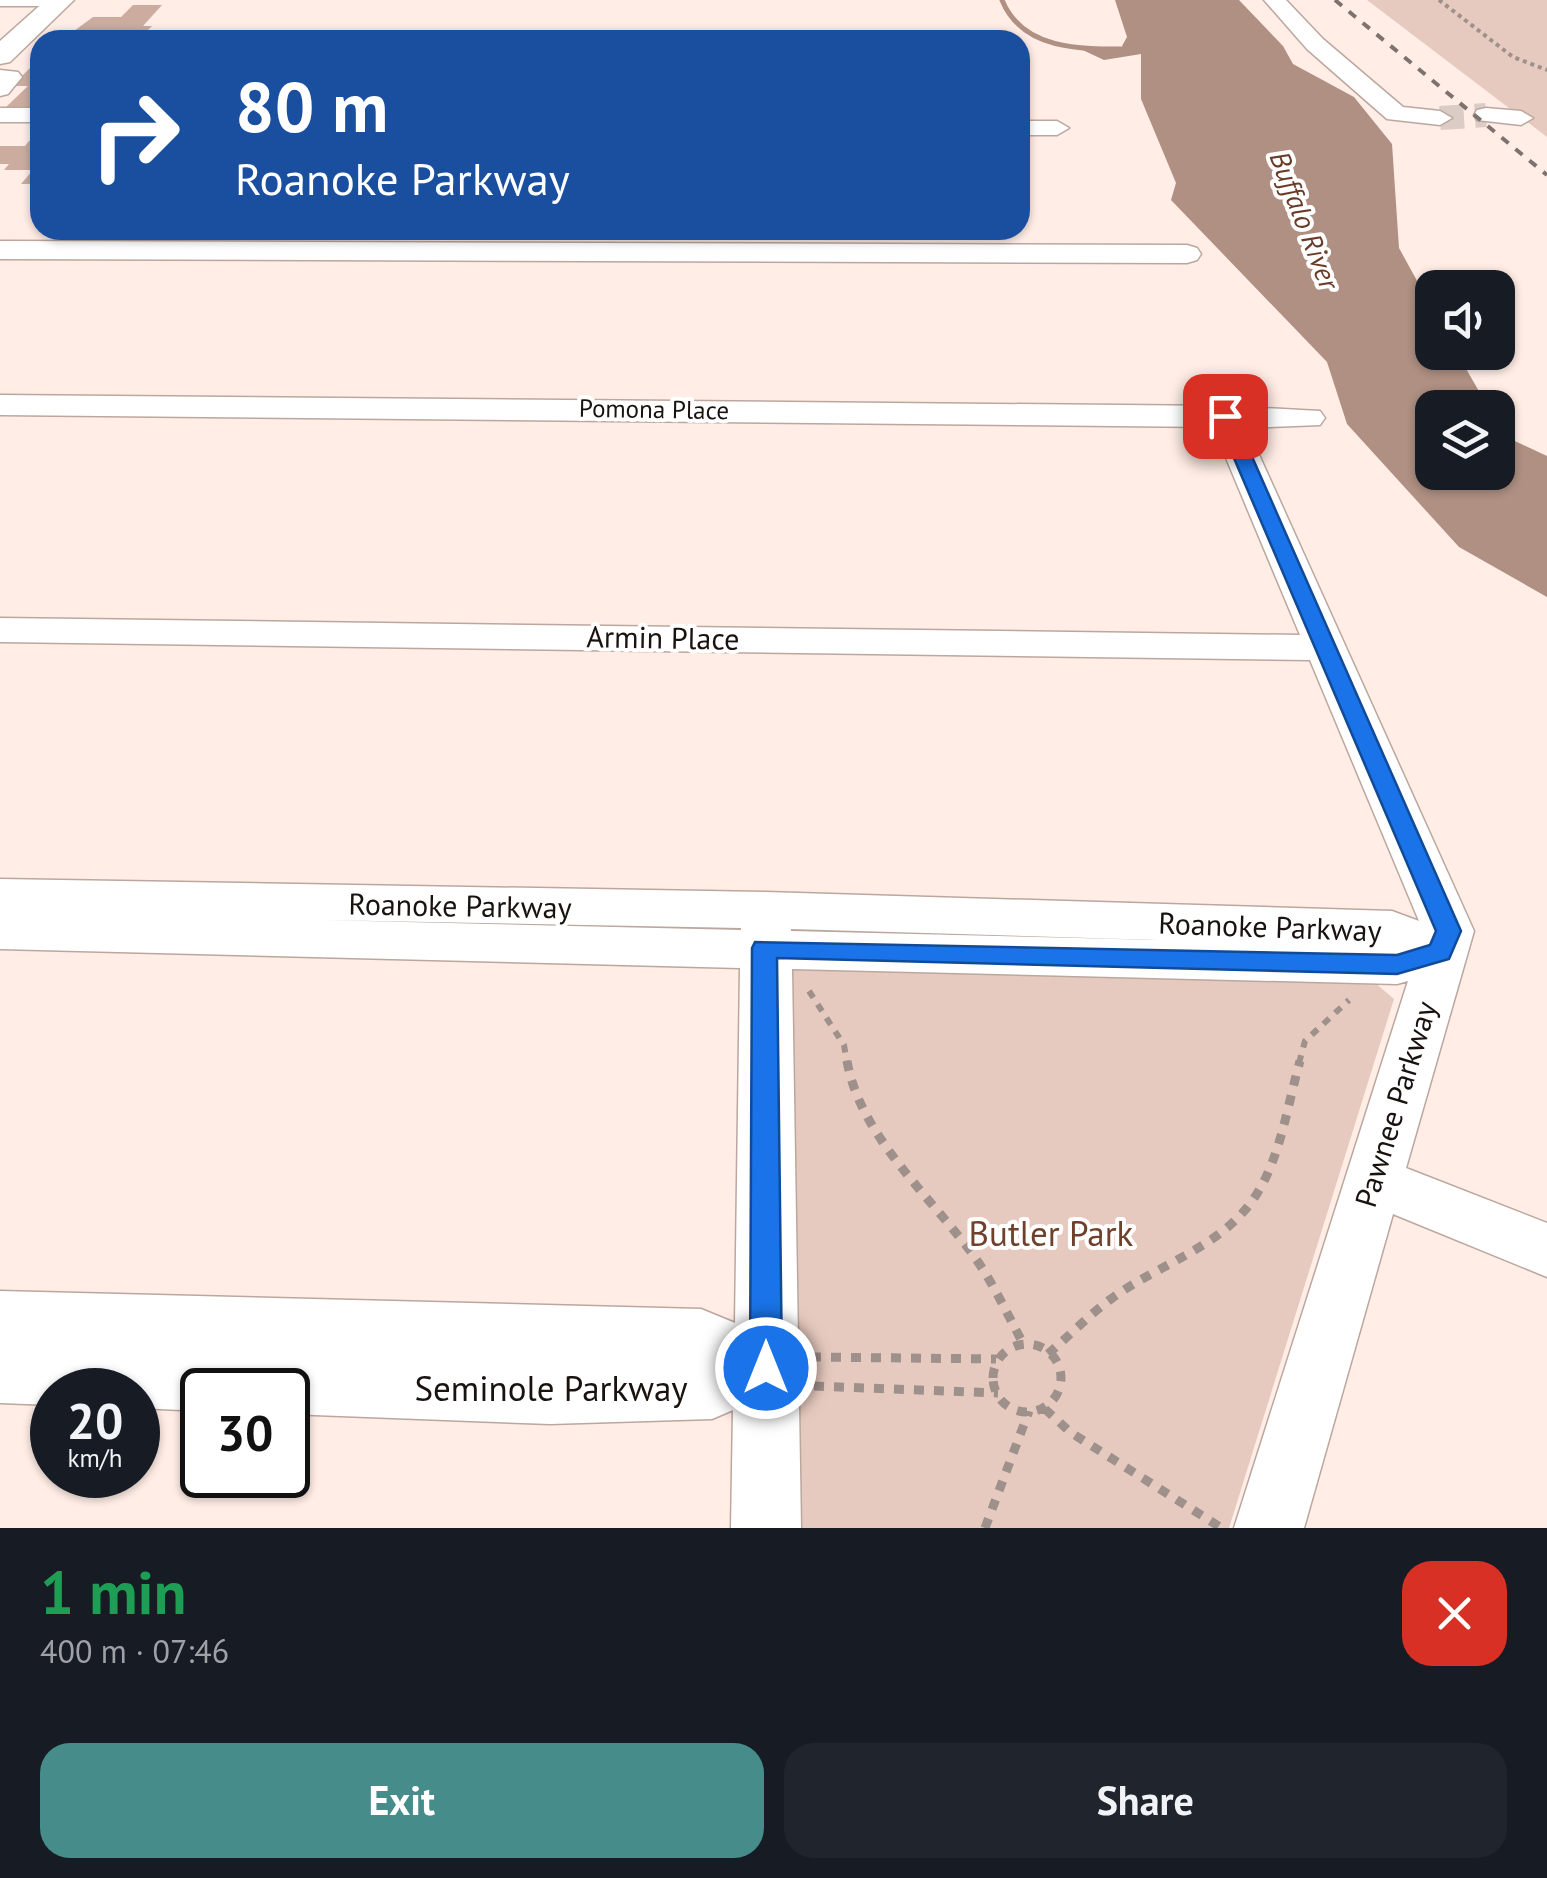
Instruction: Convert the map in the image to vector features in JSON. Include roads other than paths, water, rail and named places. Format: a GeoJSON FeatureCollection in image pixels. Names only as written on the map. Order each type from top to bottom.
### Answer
{"type":"FeatureCollection","features":[{"type":"Feature","properties":{"kind":"main road"},"geometry":{"type":"LineString","coordinates":[[34,30],[61,0]]}},
{"type":"Feature","properties":{"kind":"street"},"geometry":{"type":"LineString","coordinates":[[0,0],[61,0]]}},
{"type":"Feature","properties":{"kind":"street"},"geometry":{"type":"LineString","coordinates":[[1274,0],[1316,44],[1396,114],[1440,118]]}},
{"type":"Feature","properties":{"kind":"street"},"geometry":{"type":"LineString","coordinates":[[0,77],[10,77],[0,89]]}},
{"type":"Feature","properties":{"kind":"street"},"geometry":{"type":"LineString","coordinates":[[0,115],[30,122]]}},
{"type":"Feature","properties":{"kind":"street"},"geometry":{"type":"LineString","coordinates":[[1486,115],[1521,118]]}},
{"type":"Feature","properties":{"kind":"street"},"geometry":{"type":"LineString","coordinates":[[0,130],[30,125]]}},
{"type":"Feature","properties":{"kind":"street"},"geometry":{"type":"LineString","coordinates":[[1030,128],[1057,128]]}},
{"type":"Feature","properties":{"kind":"street"},"geometry":{"type":"LineString","coordinates":[[0,250],[1187,254]]}},
{"type":"Feature","properties":{"kind":"street","name":"Pomona Place"},"geometry":{"type":"LineString","coordinates":[[0,404],[1308,418]]}},
{"type":"Feature","properties":{"kind":"street","name":"Pawnee Parkway"},"geometry":{"type":"LineString","coordinates":[[1225,416],[1448,931],[1269,1528]]}},
{"type":"Feature","properties":{"kind":"street","name":"Armin Place"},"geometry":{"type":"LineString","coordinates":[[0,630],[1326,648]]}},
{"type":"Feature","properties":{"kind":"street","name":"Roanoke Parkway"},"geometry":{"type":"LineString","coordinates":[[0,897],[230,918],[766,946],[1397,964],[1440,952]]}},
{"type":"Feature","properties":{"kind":"street","name":"Roanoke Parkway"},"geometry":{"type":"LineString","coordinates":[[0,931],[230,918]]}},
{"type":"Feature","properties":{"kind":"street"},"geometry":{"type":"LineString","coordinates":[[766,946],[766,1528]]}},
{"type":"Feature","properties":{"kind":"street"},"geometry":{"type":"LineString","coordinates":[[1372,1180],[1547,1250]]}},
{"type":"Feature","properties":{"kind":"street","name":"Seminole Parkway"},"geometry":{"type":"LineString","coordinates":[[0,1320],[91,1349],[550,1394],[712,1388],[766,1368]]}},
{"type":"Feature","properties":{"kind":"street","name":"Seminole Parkway"},"geometry":{"type":"LineString","coordinates":[[0,1373],[91,1349]]}},
{"type":"Feature","properties":{"kind":"water"},"geometry":{"type":"Polygon","coordinates":[[[1115,0],[1239,0],[1283,46],[1293,64],[1354,97],[1392,144],[1399,248],[1415,277],[1415,370],[1467,370],[1478,390],[1415,390],[1415,490],[1515,490],[1515,441],[1547,456],[1547,597],[1459,547],[1347,424],[1327,362],[1171,200],[1176,183],[1141,99],[1141,54],[1104,60],[1074,46],[1126,50],[1122,46],[1127,37],[1115,0]]]}},
{"type":"Feature","properties":{"kind":"waterway","name":"Buffalo River"},"geometry":{"type":"LineString","coordinates":[[1002,0],[1012,18],[1026,30]]}},
{"type":"Feature","properties":{"kind":"waterway","name":"Buffalo River"},"geometry":{"type":"LineString","coordinates":[[1030,32],[1060,45],[1139,49]]}},
{"type":"Feature","properties":{"kind":"tunnel"},"geometry":{"type":"LineString","coordinates":[[1440,118],[1486,115]]}},
{"type":"Feature","properties":{"kind":"railway"},"geometry":{"type":"LineString","coordinates":[[1335,0],[1547,175]]}},
{"type":"Feature","properties":{"kind":"park label","name":"Butler Park"},"geometry":{"type":"Point","coordinates":[1051,1233]}}]}
